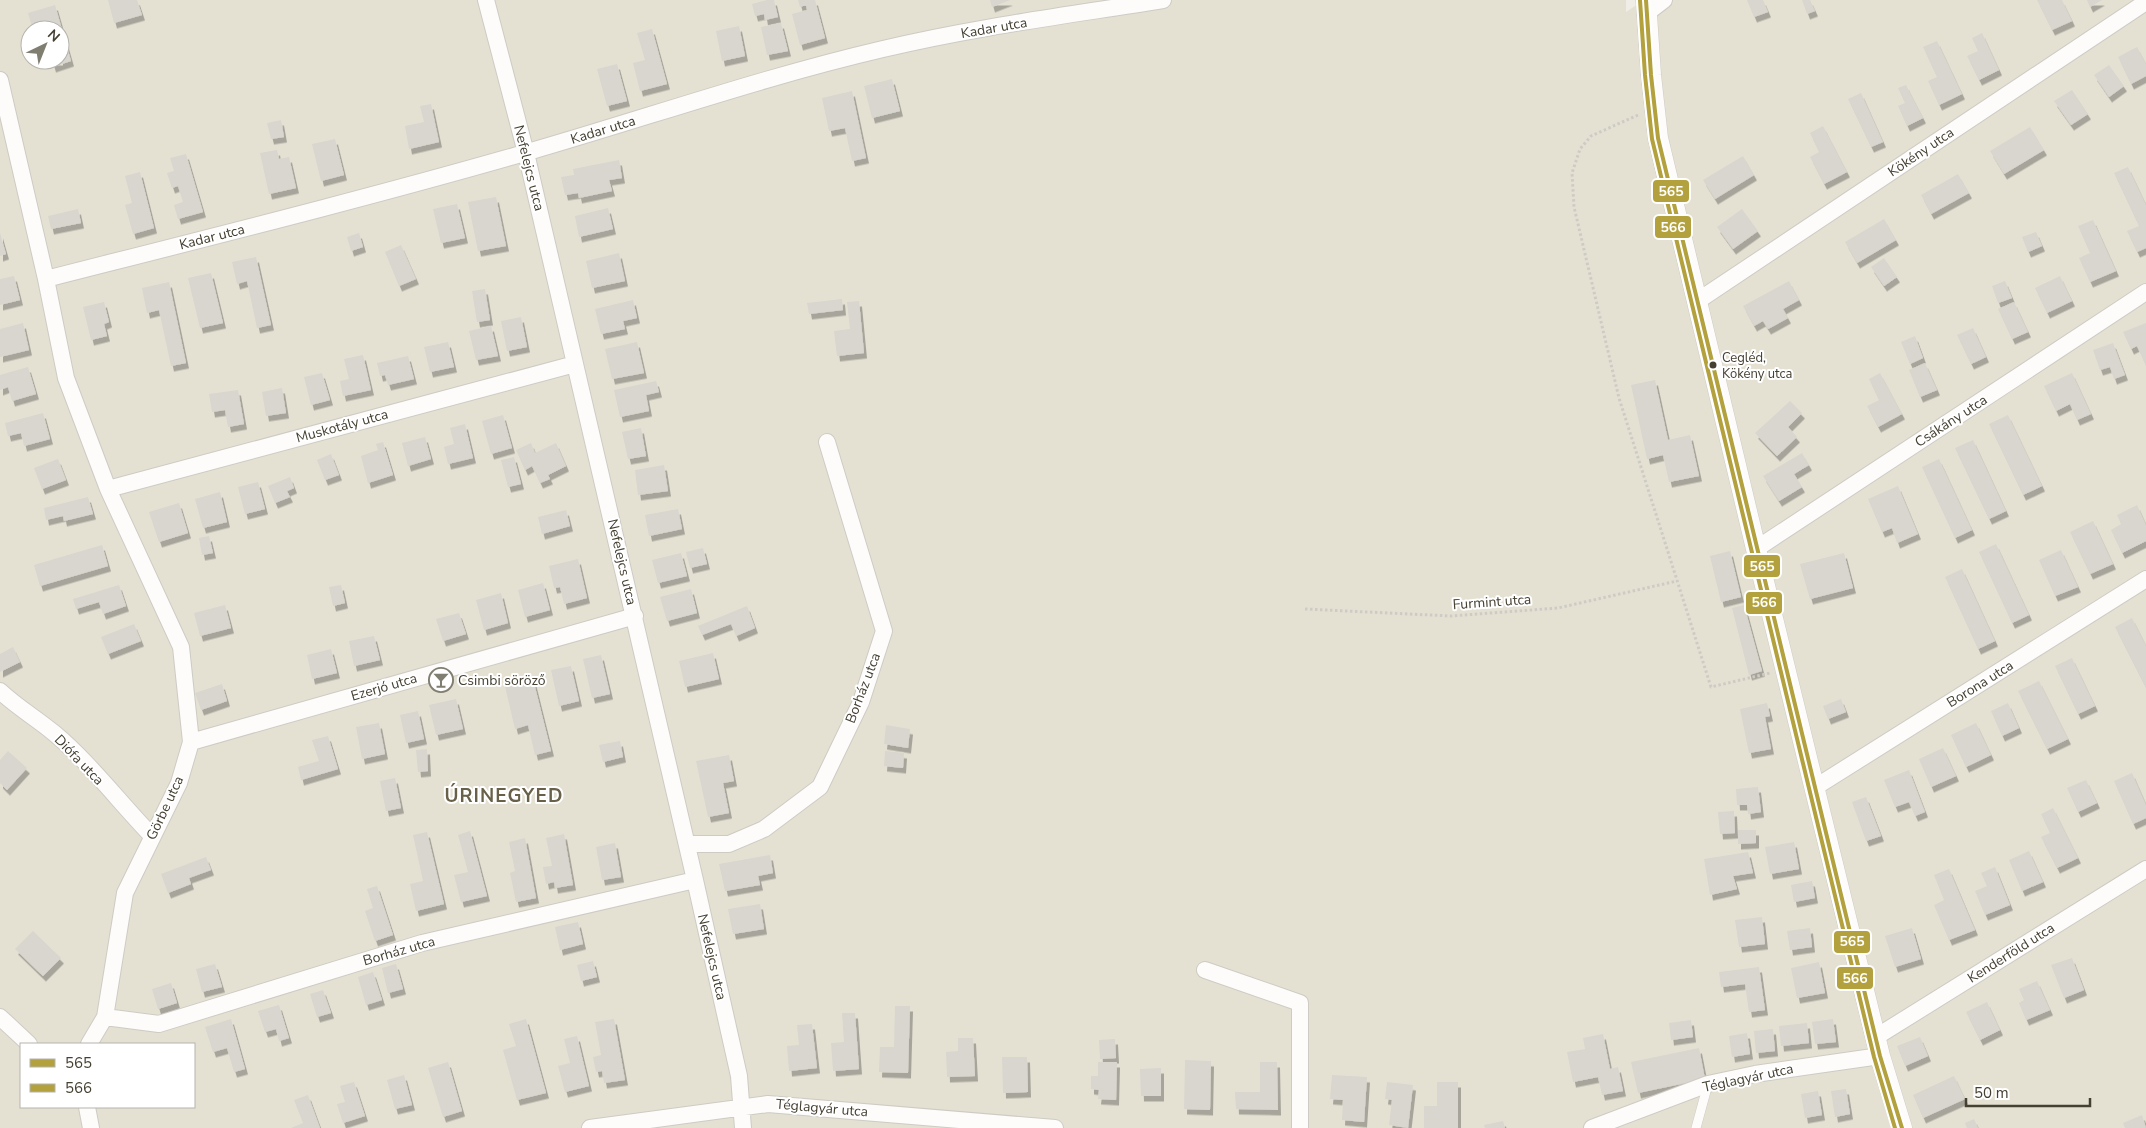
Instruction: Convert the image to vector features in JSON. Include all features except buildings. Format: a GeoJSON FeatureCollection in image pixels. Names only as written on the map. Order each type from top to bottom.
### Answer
{"type":"FeatureCollection","features":[{"type":"Feature","properties":{"kind":"street","name":"Nefelejcs utca"},"geometry":{"type":"LineString","coordinates":[[486,0],[526,153],[695,880],[739,1076],[743,1128]]}},
{"type":"Feature","properties":{"kind":"street","name":"Kadar utca"},"geometry":{"type":"LineString","coordinates":[[46,279],[309,212],[526,153],[803,69],[885,48],[1000,26],[1163,0]]}},
{"type":"Feature","properties":{"kind":"street"},"geometry":{"type":"LineString","coordinates":[[1664,0],[1647,6],[1658,138],[1814,788],[1878,1046],[1902,1128]]}},
{"type":"Feature","properties":{"kind":"street","name":"Kökény utca"},"geometry":{"type":"LineString","coordinates":[[1696,302],[2146,2]]}},
{"type":"Feature","properties":{"kind":"street","name":"Görbe utca"},"geometry":{"type":"LineString","coordinates":[[0,80],[46,279],[66,378],[108,489],[180,647],[191,742],[179,784],[125,893],[105,1017],[89,1043]]}},
{"type":"Feature","properties":{"kind":"street","name":"Csákány utca"},"geometry":{"type":"LineString","coordinates":[[1756,550],[2146,292]]}},
{"type":"Feature","properties":{"kind":"street","name":"Muskotály utca"},"geometry":{"type":"LineString","coordinates":[[108,489],[575,364]]}},
{"type":"Feature","properties":{"kind":"street","name":"Borház utca"},"geometry":{"type":"LineString","coordinates":[[686,844],[729,844],[764,829],[820,787],[861,702],[884,631],[827,442]]}},
{"type":"Feature","properties":{"kind":"street","name":"Borona utca"},"geometry":{"type":"LineString","coordinates":[[1814,788],[2146,579]]}},
{"type":"Feature","properties":{"kind":"street","name":"Ezerjó utca"},"geometry":{"type":"LineString","coordinates":[[191,742],[634,616]]}},
{"type":"Feature","properties":{"kind":"street","name":"Diófa utca"},"geometry":{"type":"LineString","coordinates":[[0,691],[18,708],[54,733],[152,836]]}},
{"type":"Feature","properties":{"kind":"street","name":"Kenderföld utca"},"geometry":{"type":"LineString","coordinates":[[1878,1046],[2146,869]]}},
{"type":"Feature","properties":{"kind":"street","name":"Borház utca"},"geometry":{"type":"LineString","coordinates":[[105,1017],[159,1024],[422,943],[695,880]]}},
{"type":"Feature","properties":{"kind":"street"},"geometry":{"type":"LineString","coordinates":[[1205,970],[1300,1003],[1300,1128]]}},
{"type":"Feature","properties":{"kind":"street"},"geometry":{"type":"LineString","coordinates":[[0,1017],[28,1043]]}},
{"type":"Feature","properties":{"kind":"street","name":"Téglagyár utca"},"geometry":{"type":"LineString","coordinates":[[1592,1128],[1708,1084],[1878,1046]]}},
{"type":"Feature","properties":{"kind":"street","name":"Téglagyár utca"},"geometry":{"type":"LineString","coordinates":[[590,1128],[768,1104],[1055,1128]]}},
{"type":"Feature","properties":{"kind":"street"},"geometry":{"type":"LineString","coordinates":[[87,1108],[91,1128]]}},
{"type":"Feature","properties":{"kind":"lane"},"geometry":{"type":"LineString","coordinates":[[1696,1128],[1708,1084]]}},
{"type":"Feature","properties":{"kind":"path"},"geometry":{"type":"LineString","coordinates":[[1655,108],[1592,136],[1580,149],[1572,173],[1574,208],[1619,398],[1711,687],[1785,669]]}},
{"type":"Feature","properties":{"kind":"path","name":"Furmint utca"},"geometry":{"type":"LineString","coordinates":[[1305,609],[1451,616],[1558,608],[1677,581]]}},
{"type":"Feature","properties":{"kind":"shaded area"},"geometry":{"type":"Polygon","coordinates":[[[0,0],[1626,0],[1626,12],[1644,0],[2146,0],[2146,1128],[0,1128],[0,0]]]}},
{"type":"Feature","properties":{"kind":"transit line","name":"566"},"geometry":{"type":"LineString","coordinates":[[1640,0],[1652,139],[1874,1057],[1895,1128]]}},
{"type":"Feature","properties":{"kind":"transit line","name":"565"},"geometry":{"type":"LineString","coordinates":[[1646,0],[1651,75],[1658,138],[1880,1056],[1902,1128]]}},
{"type":"Feature","properties":{"kind":"place","name":"Cegléd, Kökény utca"},"geometry":{"type":"Point","coordinates":[1713,365]}},
{"type":"Feature","properties":{"kind":"place","name":"Csimbi söröző"},"geometry":{"type":"Point","coordinates":[441,680]}},
{"type":"Feature","properties":{"kind":"district","name":"ÚRINEGYED"},"geometry":{"type":"Point","coordinates":[504,796]}}]}
